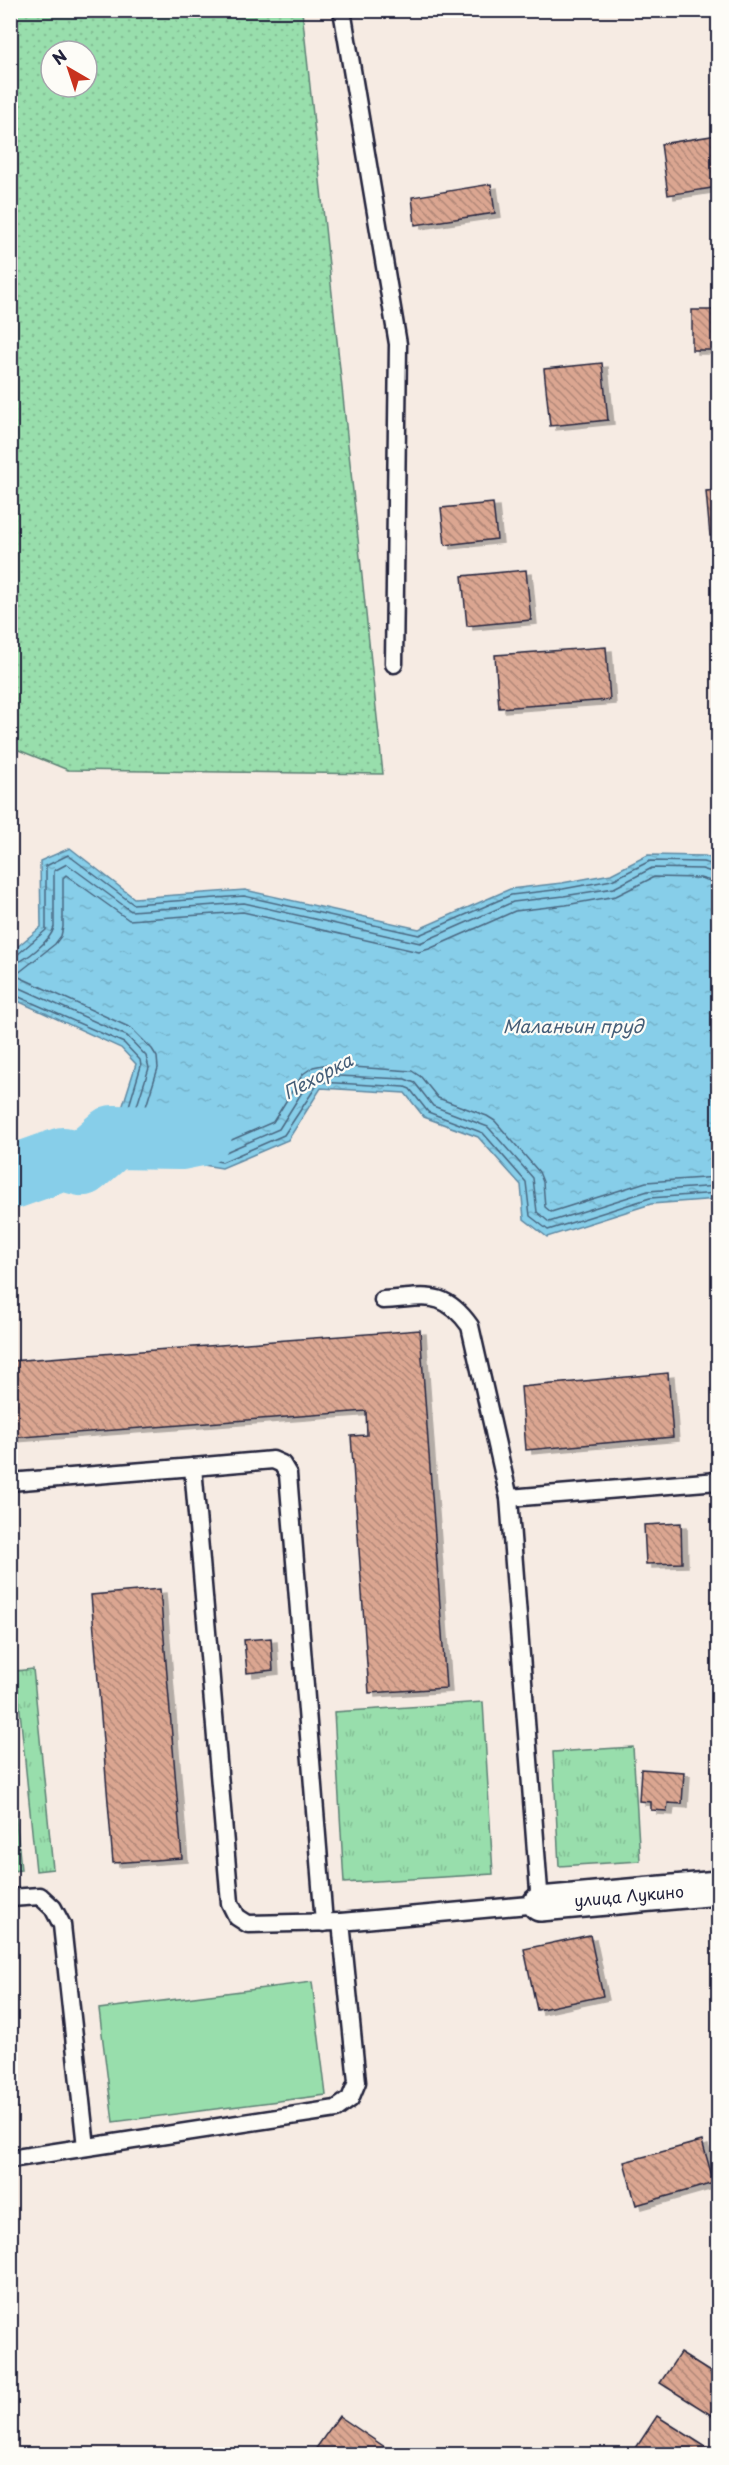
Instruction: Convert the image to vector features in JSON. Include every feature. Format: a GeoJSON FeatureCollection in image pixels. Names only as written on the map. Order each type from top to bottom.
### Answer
{"type":"FeatureCollection","features":[{"type":"Feature","properties":{"kind":"street","name":"улица Лукино"},"geometry":{"type":"LineString","coordinates":[[540,1904],[718,1888]]}},
{"type":"Feature","properties":{"kind":"lane"},"geometry":{"type":"LineString","coordinates":[[342,10],[398,344],[394,664]]}},
{"type":"Feature","properties":{"kind":"lane"},"geometry":{"type":"LineString","coordinates":[[194,1467],[230,1903],[237,1917],[248,1924],[324,1923],[540,1904],[509,1498],[470,1326],[457,1308],[436,1297],[383,1300]]}},
{"type":"Feature","properties":{"kind":"lane"},"geometry":{"type":"LineString","coordinates":[[10,1482],[273,1460],[282,1464],[288,1474],[324,1923]]}},
{"type":"Feature","properties":{"kind":"lane"},"geometry":{"type":"LineString","coordinates":[[509,1498],[718,1481]]}},
{"type":"Feature","properties":{"kind":"lane"},"geometry":{"type":"LineString","coordinates":[[10,1898],[40,1896],[53,1908],[62,1925],[86,2147]]}},
{"type":"Feature","properties":{"kind":"lane"},"geometry":{"type":"LineString","coordinates":[[10,2159],[336,2109],[350,2098],[357,2082],[341,1922]]}},
{"type":"Feature","properties":{"kind":"green space"},"geometry":{"type":"Polygon","coordinates":[[[10,11],[302,11],[383,774],[68,770],[11,747],[10,11]]]}},
{"type":"Feature","properties":{"kind":"green space"},"geometry":{"type":"Polygon","coordinates":[[[33,1669],[53,1869],[36,1871],[16,1671],[33,1669]]]}},
{"type":"Feature","properties":{"kind":"green space"},"geometry":{"type":"Polygon","coordinates":[[[483,1702],[493,1874],[344,1883],[334,1712],[483,1702]]]}},
{"type":"Feature","properties":{"kind":"green space"},"geometry":{"type":"Polygon","coordinates":[[[633,1747],[640,1861],[559,1866],[553,1752],[633,1747]]]}},
{"type":"Feature","properties":{"kind":"green space"},"geometry":{"type":"Polygon","coordinates":[[[11,1762],[21,1870],[10,1871],[11,1762]]]}},
{"type":"Feature","properties":{"kind":"green space"},"geometry":{"type":"Polygon","coordinates":[[[312,1982],[326,2095],[113,2122],[99,2009],[312,1982]]]}},
{"type":"Feature","properties":{"kind":"water","name":"Маланьин пруд"},"geometry":{"type":"Polygon","coordinates":[[[70,848],[134,898],[245,890],[419,929],[510,889],[611,874],[648,855],[705,856],[718,861],[718,1199],[651,1204],[547,1237],[524,1219],[521,1185],[478,1137],[424,1117],[405,1093],[321,1088],[288,1140],[222,1168],[122,1152],[113,1137],[136,1064],[121,1048],[11,998],[11,952],[41,927],[40,861],[70,848]]]}},
{"type":"Feature","properties":{"kind":"building"},"geometry":{"type":"Polygon","coordinates":[[[718,135],[718,187],[668,195],[661,144],[718,135]]]}},
{"type":"Feature","properties":{"kind":"building"},"geometry":{"type":"Polygon","coordinates":[[[491,184],[495,213],[415,225],[412,197],[491,184]]]}},
{"type":"Feature","properties":{"kind":"building"},"geometry":{"type":"Polygon","coordinates":[[[692,310],[718,310],[718,350],[692,350],[692,310]]]}},
{"type":"Feature","properties":{"kind":"building"},"geometry":{"type":"Polygon","coordinates":[[[602,363],[608,420],[550,426],[544,369],[602,363]]]}},
{"type":"Feature","properties":{"kind":"building"},"geometry":{"type":"Polygon","coordinates":[[[718,490],[718,535],[710,536],[706,491],[718,490]]]}},
{"type":"Feature","properties":{"kind":"building"},"geometry":{"type":"Polygon","coordinates":[[[493,503],[497,539],[445,545],[441,508],[493,503]]]}},
{"type":"Feature","properties":{"kind":"building"},"geometry":{"type":"Polygon","coordinates":[[[526,570],[531,620],[467,626],[462,576],[526,570]]]}},
{"type":"Feature","properties":{"kind":"building"},"geometry":{"type":"Polygon","coordinates":[[[606,647],[610,700],[499,708],[495,655],[606,647]]]}},
{"type":"Feature","properties":{"kind":"building"},"geometry":{"type":"Polygon","coordinates":[[[420,1330],[446,1688],[369,1693],[351,1436],[367,1435],[366,1411],[10,1438],[10,1361],[420,1330]]]}},
{"type":"Feature","properties":{"kind":"building"},"geometry":{"type":"Polygon","coordinates":[[[668,1373],[673,1437],[526,1450],[521,1387],[668,1373]]]}},
{"type":"Feature","properties":{"kind":"building"},"geometry":{"type":"Polygon","coordinates":[[[681,1523],[682,1563],[646,1564],[644,1525],[681,1523]]]}},
{"type":"Feature","properties":{"kind":"building"},"geometry":{"type":"Polygon","coordinates":[[[160,1589],[182,1858],[113,1863],[91,1595],[160,1589]]]}},
{"type":"Feature","properties":{"kind":"building"},"geometry":{"type":"Polygon","coordinates":[[[271,1638],[273,1670],[247,1673],[244,1640],[271,1638]]]}},
{"type":"Feature","properties":{"kind":"building"},"geometry":{"type":"Polygon","coordinates":[[[641,1769],[684,1772],[682,1804],[668,1803],[667,1811],[651,1810],[651,1802],[639,1801],[641,1769]]]}},
{"type":"Feature","properties":{"kind":"building"},"geometry":{"type":"Polygon","coordinates":[[[590,1935],[603,1996],[537,2010],[524,1949],[590,1935]]]}},
{"type":"Feature","properties":{"kind":"building"},"geometry":{"type":"Polygon","coordinates":[[[702,2141],[714,2183],[636,2205],[624,2162],[702,2141]]]}},
{"type":"Feature","properties":{"kind":"building"},"geometry":{"type":"Polygon","coordinates":[[[680,2353],[718,2377],[718,2414],[716,2418],[660,2383],[680,2353]]]}},
{"type":"Feature","properties":{"kind":"building"},"geometry":{"type":"Polygon","coordinates":[[[339,2416],[395,2454],[312,2454],[339,2416]]]}},
{"type":"Feature","properties":{"kind":"building"},"geometry":{"type":"Polygon","coordinates":[[[657,2416],[717,2454],[632,2454],[657,2416]]]}},
{"type":"Feature","properties":{"kind":"waterway","name":"Пехорка"},"geometry":{"type":"LineString","coordinates":[[10,1178],[63,1159],[82,1164],[113,1137],[180,1138],[200,1134]]}}]}
